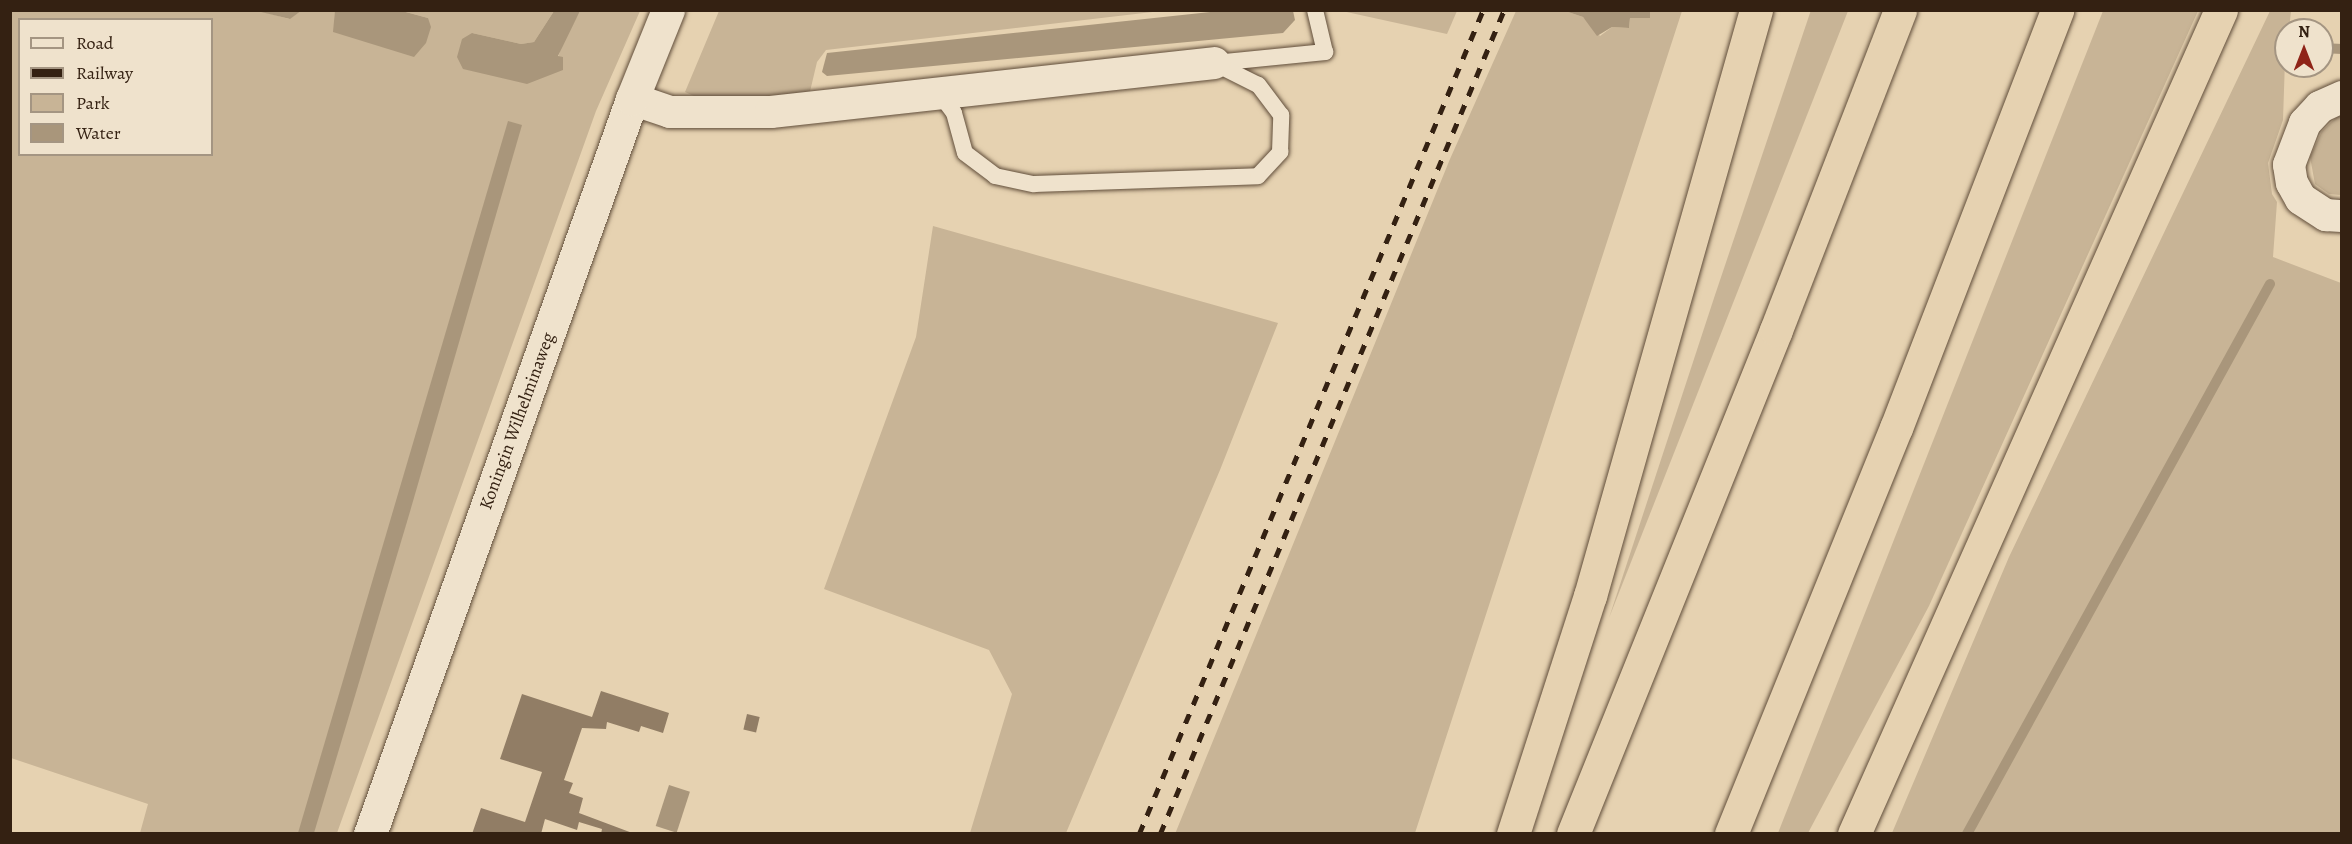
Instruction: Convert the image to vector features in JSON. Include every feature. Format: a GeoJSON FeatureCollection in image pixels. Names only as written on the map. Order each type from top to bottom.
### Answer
{"type":"FeatureCollection","features":[{"type":"Feature","properties":{"kind":"highway"},"geometry":{"type":"LineString","coordinates":[[1513,834],[1590,596],[1756,10]]}},
{"type":"Feature","properties":{"kind":"highway"},"geometry":{"type":"LineString","coordinates":[[1573,834],[1781,319],[1900,10]]}},
{"type":"Feature","properties":{"kind":"highway"},"geometry":{"type":"LineString","coordinates":[[1731,834],[1896,428],[2057,10]]}},
{"type":"Feature","properties":{"kind":"highway"},"geometry":{"type":"LineString","coordinates":[[1854,834],[2220,10]]}},
{"type":"Feature","properties":{"kind":"main road","name":"Koningin Wilhelminaweg"},"geometry":{"type":"LineString","coordinates":[[370,834],[632,99],[669,10]]}},
{"type":"Feature","properties":{"kind":"street"},"geometry":{"type":"LineString","coordinates":[[632,99],[670,112],[771,112],[1214,63]]}},
{"type":"Feature","properties":{"kind":"street"},"geometry":{"type":"LineString","coordinates":[[2342,98],[2320,107],[2305,123],[2289,165],[2292,183],[2301,199],[2326,215],[2342,216]]}},
{"type":"Feature","properties":{"kind":"lane"},"geometry":{"type":"LineString","coordinates":[[1214,63],[1325,52],[1315,10]]}},
{"type":"Feature","properties":{"kind":"lane"},"geometry":{"type":"LineString","coordinates":[[939,93],[954,113],[965,153],[994,176],[1034,184],[1258,176],[1280,153],[1281,115],[1258,85],[1214,63]]}},
{"type":"Feature","properties":{"kind":"green space"},"geometry":{"type":"Polygon","coordinates":[[[257,10],[289,19],[301,11],[335,11],[334,32],[428,18],[402,11],[554,11],[534,42],[521,44],[472,33],[547,76],[555,70],[561,47],[580,11],[640,11],[596,111],[337,833],[140,833],[148,804],[11,758],[11,11],[257,10]]]}},
{"type":"Feature","properties":{"kind":"green space"},"geometry":{"type":"Polygon","coordinates":[[[1811,10],[1848,11],[1609,618],[1714,298],[1811,10]]]}},
{"type":"Feature","properties":{"kind":"green space"},"geometry":{"type":"Polygon","coordinates":[[[719,11],[1161,11],[826,50],[817,62],[808,100],[705,101],[685,92],[719,11]]]}},
{"type":"Feature","properties":{"kind":"green space"},"geometry":{"type":"Polygon","coordinates":[[[1342,11],[1457,11],[1447,34],[1342,11]]]}},
{"type":"Feature","properties":{"kind":"green space"},"geometry":{"type":"Polygon","coordinates":[[[1516,11],[1565,11],[1583,17],[1600,36],[1612,27],[1629,28],[1630,18],[1650,18],[1650,11],[1682,11],[1415,833],[1175,834],[1450,159],[1516,11]]]}},
{"type":"Feature","properties":{"kind":"green space"},"geometry":{"type":"Polygon","coordinates":[[[2103,11],[2198,11],[1929,606],[1808,833],[1778,833],[2103,11]]]}},
{"type":"Feature","properties":{"kind":"green space"},"geometry":{"type":"Polygon","coordinates":[[[2270,11],[2291,11],[2290,18],[2274,18],[2274,78],[2284,78],[2283,120],[2268,163],[2272,194],[2277,202],[2273,257],[2341,283],[2341,833],[1892,833],[2009,557],[2270,11]]]}},
{"type":"Feature","properties":{"kind":"green space"},"geometry":{"type":"Polygon","coordinates":[[[2341,113],[2341,195],[2329,194],[2315,184],[2310,157],[2322,131],[2341,113]]]}},
{"type":"Feature","properties":{"kind":"green space"},"geometry":{"type":"Polygon","coordinates":[[[933,226],[1278,323],[1220,470],[1066,833],[970,833],[1012,694],[989,650],[824,589],[916,337],[933,226]]]}},
{"type":"Feature","properties":{"kind":"water"},"geometry":{"type":"Polygon","coordinates":[[[335,10],[402,11],[428,18],[431,27],[426,43],[414,57],[333,32],[335,10]]]}},
{"type":"Feature","properties":{"kind":"water"},"geometry":{"type":"Polygon","coordinates":[[[1229,10],[1293,11],[1295,20],[1283,33],[827,76],[822,72],[827,53],[1229,10]]]}},
{"type":"Feature","properties":{"kind":"water"},"geometry":{"type":"Polygon","coordinates":[[[257,11],[301,11],[290,19],[257,11]]]}},
{"type":"Feature","properties":{"kind":"water"},"geometry":{"type":"Polygon","coordinates":[[[554,11],[580,11],[558,56],[563,57],[563,70],[527,84],[463,69],[457,57],[462,39],[472,33],[521,44],[534,42],[554,11]]]}},
{"type":"Feature","properties":{"kind":"water"},"geometry":{"type":"Polygon","coordinates":[[[1565,11],[1650,11],[1650,18],[1630,18],[1629,28],[1612,27],[1597,36],[1583,17],[1565,11]]]}},
{"type":"Feature","properties":{"kind":"water"},"geometry":{"type":"Polygon","coordinates":[[[508,121],[522,125],[409,515],[314,833],[298,833],[508,121]]]}},
{"type":"Feature","properties":{"kind":"water"},"geometry":{"type":"Polygon","coordinates":[[[669,785],[690,792],[677,833],[656,826],[669,785]]]}},
{"type":"Feature","properties":{"kind":"building"},"geometry":{"type":"Polygon","coordinates":[[[601,691],[669,713],[663,733],[641,726],[639,732],[607,722],[606,729],[582,728],[564,780],[573,783],[569,793],[583,798],[579,813],[635,834],[601,834],[602,829],[579,822],[577,830],[545,819],[541,834],[472,834],[481,808],[525,822],[542,772],[500,759],[522,694],[592,717],[601,691]]]}},
{"type":"Feature","properties":{"kind":"building"},"geometry":{"type":"Polygon","coordinates":[[[747,714],[760,717],[756,733],[743,730],[747,714]]]}},
{"type":"Feature","properties":{"kind":"waterway"},"geometry":{"type":"LineString","coordinates":[[2334,49],[2342,49]]}},
{"type":"Feature","properties":{"kind":"waterway"},"geometry":{"type":"LineString","coordinates":[[1967,834],[2270,284]]}},
{"type":"Feature","properties":{"kind":"railway"},"geometry":{"type":"LineString","coordinates":[[1139,834],[1483,10]]}},
{"type":"Feature","properties":{"kind":"railway"},"geometry":{"type":"LineString","coordinates":[[1160,834],[1504,10]]}}]}
